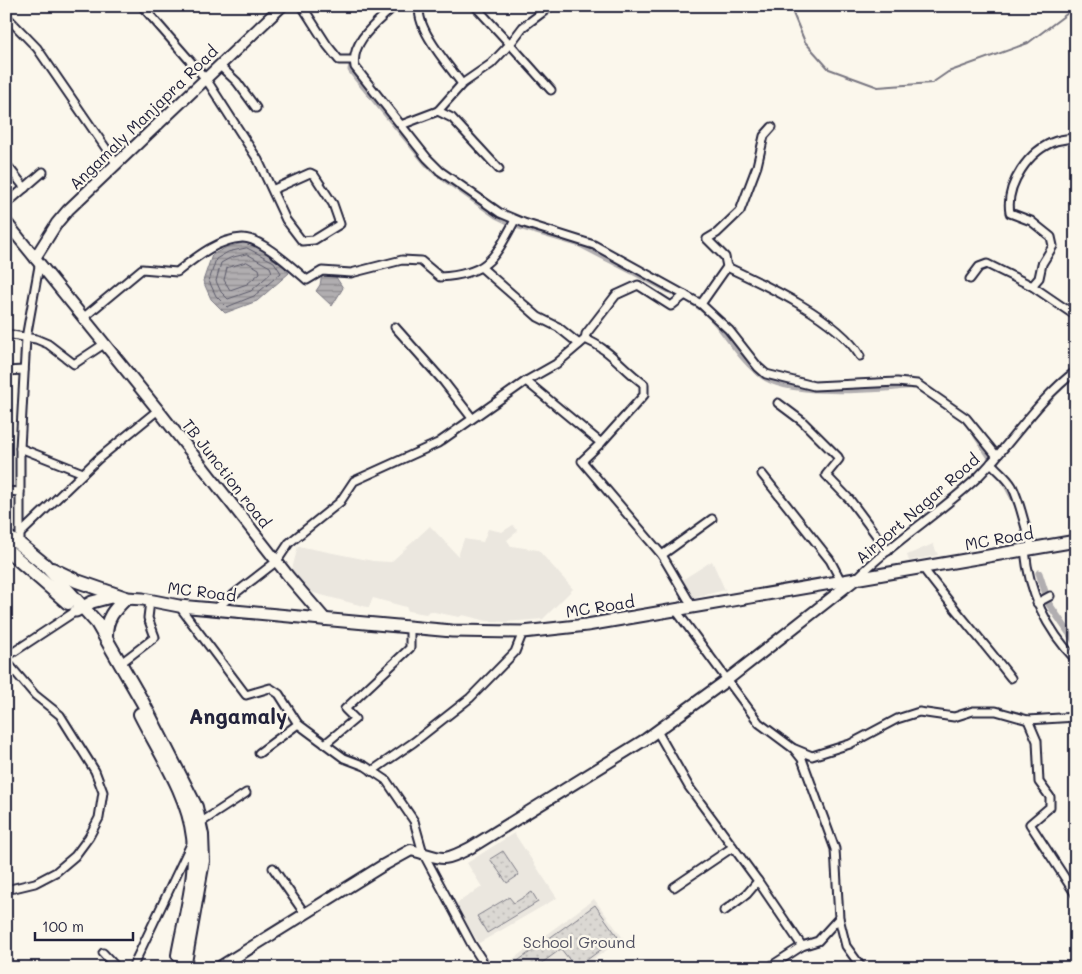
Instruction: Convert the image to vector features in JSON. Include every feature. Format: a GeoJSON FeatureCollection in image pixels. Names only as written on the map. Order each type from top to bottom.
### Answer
{"type":"FeatureCollection","features":[{"type":"Feature","properties":{"kind":"highway"},"geometry":{"type":"LineString","coordinates":[[6,537],[20,539],[106,636],[196,807],[203,848],[201,878],[184,968]]}},
{"type":"Feature","properties":{"kind":"highway"},"geometry":{"type":"LineString","coordinates":[[6,549],[82,611],[103,646],[163,758],[186,807],[194,839],[190,882],[176,968]]}},
{"type":"Feature","properties":{"kind":"highway"},"geometry":{"type":"LineString","coordinates":[[45,565],[77,581],[126,598],[112,611],[106,626],[106,636]]}},
{"type":"Feature","properties":{"kind":"main road","name":"Angamaly Manjapra Road"},"geometry":{"type":"LineString","coordinates":[[37,262],[57,222],[68,210],[282,6]]}},
{"type":"Feature","properties":{"kind":"main road","name":"TB Junction road"},"geometry":{"type":"LineString","coordinates":[[7,226],[158,410],[326,620]]}},
{"type":"Feature","properties":{"kind":"main road","name":"MC Road"},"geometry":{"type":"LineString","coordinates":[[82,611],[126,598],[179,606],[326,620],[410,627],[523,632],[587,625],[1076,541]]}},
{"type":"Feature","properties":{"kind":"main road"},"geometry":{"type":"LineString","coordinates":[[218,968],[411,850],[437,859],[449,859],[470,848],[657,731],[728,680],[858,577]]}},
{"type":"Feature","properties":{"kind":"street"},"geometry":{"type":"LineString","coordinates":[[142,6],[206,80],[258,160],[272,190],[286,220],[302,241],[314,240],[340,224],[333,204],[314,175],[310,174],[272,190]]}},
{"type":"Feature","properties":{"kind":"street"},"geometry":{"type":"LineString","coordinates":[[302,6],[339,60],[354,60]]}},
{"type":"Feature","properties":{"kind":"street"},"geometry":{"type":"LineString","coordinates":[[394,6],[368,31],[359,45],[354,60],[358,72],[433,165],[500,213],[515,220],[594,245],[701,304],[728,330],[766,374],[814,386],[897,382],[917,384],[966,418],[996,455]]}},
{"type":"Feature","properties":{"kind":"street"},"geometry":{"type":"LineString","coordinates":[[420,6],[420,20],[429,38],[462,84]]}},
{"type":"Feature","properties":{"kind":"street"},"geometry":{"type":"LineString","coordinates":[[475,6],[550,90]]}},
{"type":"Feature","properties":{"kind":"street"},"geometry":{"type":"LineString","coordinates":[[401,125],[438,111],[462,84],[490,64],[510,44],[523,27],[551,6]]}},
{"type":"Feature","properties":{"kind":"street"},"geometry":{"type":"LineString","coordinates":[[6,16],[37,48],[116,163]]}},
{"type":"Feature","properties":{"kind":"street"},"geometry":{"type":"LineString","coordinates":[[220,66],[237,82],[256,108]]}},
{"type":"Feature","properties":{"kind":"street"},"geometry":{"type":"LineString","coordinates":[[438,111],[452,118],[498,169]]}},
{"type":"Feature","properties":{"kind":"street"},"geometry":{"type":"LineString","coordinates":[[701,304],[727,267],[725,258],[707,239],[717,233],[740,211],[757,166],[764,136],[772,127]]}},
{"type":"Feature","properties":{"kind":"street"},"geometry":{"type":"LineString","coordinates":[[1032,286],[1039,278],[1042,264],[1053,246],[1051,237],[1031,221],[1010,213],[1008,203],[1017,175],[1034,155],[1056,141],[1076,137]]}},
{"type":"Feature","properties":{"kind":"street"},"geometry":{"type":"LineString","coordinates":[[6,164],[24,188]]}},
{"type":"Feature","properties":{"kind":"street"},"geometry":{"type":"LineString","coordinates":[[6,204],[43,172]]}},
{"type":"Feature","properties":{"kind":"street"},"geometry":{"type":"LineString","coordinates":[[83,318],[142,269],[177,272],[202,254],[223,243],[243,237],[270,249],[307,280],[322,271],[351,273],[402,260],[421,262],[440,278],[462,276],[482,268],[496,255],[515,220]]}},
{"type":"Feature","properties":{"kind":"street"},"geometry":{"type":"LineString","coordinates":[[20,539],[20,448],[24,370],[26,338],[37,262]]}},
{"type":"Feature","properties":{"kind":"street"},"geometry":{"type":"LineString","coordinates":[[970,279],[979,267],[988,264],[1032,286],[1076,316]]}},
{"type":"Feature","properties":{"kind":"street"},"geometry":{"type":"LineString","coordinates":[[727,267],[752,278],[816,315],[846,337],[860,356]]}},
{"type":"Feature","properties":{"kind":"street"},"geometry":{"type":"LineString","coordinates":[[482,268],[538,317],[582,342],[613,355],[631,375],[644,384],[644,395],[601,444],[582,461],[662,554],[692,606]]}},
{"type":"Feature","properties":{"kind":"street"},"geometry":{"type":"LineString","coordinates":[[215,609],[277,561],[289,543],[340,502],[354,481],[423,451],[526,381],[556,364],[582,342],[616,295],[638,286],[671,306],[685,295]]}},
{"type":"Feature","properties":{"kind":"street"},"geometry":{"type":"LineString","coordinates":[[395,327],[444,382],[472,418]]}},
{"type":"Feature","properties":{"kind":"street"},"geometry":{"type":"LineString","coordinates":[[6,334],[36,339],[48,344],[74,364],[104,344]]}},
{"type":"Feature","properties":{"kind":"street"},"geometry":{"type":"LineString","coordinates":[[6,371],[24,370]]}},
{"type":"Feature","properties":{"kind":"street","name":"Airport Nagar Road"},"geometry":{"type":"LineString","coordinates":[[858,577],[993,465],[996,455],[1050,391],[1076,371]]}},
{"type":"Feature","properties":{"kind":"street"},"geometry":{"type":"LineString","coordinates":[[526,381],[601,444]]}},
{"type":"Feature","properties":{"kind":"street"},"geometry":{"type":"LineString","coordinates":[[778,403],[821,438],[838,457],[839,459],[826,474],[850,500],[888,551]]}},
{"type":"Feature","properties":{"kind":"street"},"geometry":{"type":"LineString","coordinates":[[20,539],[83,473],[158,410]]}},
{"type":"Feature","properties":{"kind":"street"},"geometry":{"type":"LineString","coordinates":[[20,448],[83,473]]}},
{"type":"Feature","properties":{"kind":"street"},"geometry":{"type":"LineString","coordinates":[[993,465],[1002,472],[1018,501],[1029,550],[1028,576],[1042,616],[1063,648],[1076,660]]}},
{"type":"Feature","properties":{"kind":"street"},"geometry":{"type":"LineString","coordinates":[[762,474],[830,560],[841,582]]}},
{"type":"Feature","properties":{"kind":"street"},"geometry":{"type":"LineString","coordinates":[[6,491],[20,492]]}},
{"type":"Feature","properties":{"kind":"street"},"geometry":{"type":"LineString","coordinates":[[662,554],[712,519]]}},
{"type":"Feature","properties":{"kind":"street"},"geometry":{"type":"LineString","coordinates":[[923,568],[1011,678]]}},
{"type":"Feature","properties":{"kind":"street"},"geometry":{"type":"LineString","coordinates":[[1037,602],[1050,596]]}},
{"type":"Feature","properties":{"kind":"street"},"geometry":{"type":"LineString","coordinates":[[121,663],[155,637],[148,618],[150,601]]}},
{"type":"Feature","properties":{"kind":"street"},"geometry":{"type":"LineString","coordinates":[[179,606],[246,695],[270,688],[279,694],[298,724],[344,758],[386,780],[414,821],[423,853],[472,945],[487,968]]}},
{"type":"Feature","properties":{"kind":"street"},"geometry":{"type":"LineString","coordinates":[[675,609],[759,722],[794,749],[802,759],[835,849],[839,918],[846,946],[862,968]]}},
{"type":"Feature","properties":{"kind":"street"},"geometry":{"type":"LineString","coordinates":[[6,890],[35,883],[56,872],[75,856],[89,837],[98,818],[103,792],[95,771],[60,715],[36,695],[6,659],[82,611]]}},
{"type":"Feature","properties":{"kind":"street"},"geometry":{"type":"LineString","coordinates":[[325,744],[355,719],[345,709],[410,648],[410,627]]}},
{"type":"Feature","properties":{"kind":"street"},"geometry":{"type":"LineString","coordinates":[[372,771],[414,742],[470,698],[515,652],[523,632]]}},
{"type":"Feature","properties":{"kind":"street"},"geometry":{"type":"LineString","coordinates":[[794,749],[812,756],[850,744],[897,719],[919,712],[954,717],[973,711],[996,711],[1028,720],[1076,718]]}},
{"type":"Feature","properties":{"kind":"street"},"geometry":{"type":"LineString","coordinates":[[1028,720],[1037,741],[1039,782],[1050,797],[1050,807],[1030,824],[1076,895]]}},
{"type":"Feature","properties":{"kind":"street"},"geometry":{"type":"LineString","coordinates":[[258,753],[298,724]]}},
{"type":"Feature","properties":{"kind":"street"},"geometry":{"type":"LineString","coordinates":[[657,731],[678,772],[758,881],[802,946]]}},
{"type":"Feature","properties":{"kind":"street"},"geometry":{"type":"LineString","coordinates":[[200,823],[246,794]]}},
{"type":"Feature","properties":{"kind":"street"},"geometry":{"type":"LineString","coordinates":[[132,968],[194,839]]}},
{"type":"Feature","properties":{"kind":"street"},"geometry":{"type":"LineString","coordinates":[[674,887],[733,847]]}},
{"type":"Feature","properties":{"kind":"street"},"geometry":{"type":"LineString","coordinates":[[273,868],[305,914]]}},
{"type":"Feature","properties":{"kind":"street"},"geometry":{"type":"LineString","coordinates":[[724,911],[747,894],[758,881]]}},
{"type":"Feature","properties":{"kind":"street"},"geometry":{"type":"LineString","coordinates":[[768,968],[802,946],[818,941],[839,918]]}},
{"type":"Feature","properties":{"kind":"street"},"geometry":{"type":"LineString","coordinates":[[103,953],[117,968]]}},
{"type":"Feature","properties":{"kind":"shaded area"},"geometry":{"type":"Polygon","coordinates":[[[513,525],[518,531],[507,540],[511,546],[538,550],[573,589],[543,619],[506,622],[487,621],[463,615],[459,617],[429,611],[426,614],[408,611],[406,607],[373,598],[369,607],[367,607],[302,590],[291,573],[298,546],[373,561],[391,562],[430,526],[458,556],[464,539],[483,542],[488,529],[502,532],[513,525]]]}},
{"type":"Feature","properties":{"kind":"shaded area"},"geometry":{"type":"Polygon","coordinates":[[[933,544],[938,555],[909,561],[907,555],[933,544]]]}},
{"type":"Feature","properties":{"kind":"shaded area"},"geometry":{"type":"Polygon","coordinates":[[[712,561],[725,590],[692,598],[682,580],[712,561]]]}},
{"type":"Feature","properties":{"kind":"shaded area"},"geometry":{"type":"Polygon","coordinates":[[[514,833],[557,898],[479,943],[454,905],[482,887],[467,863],[514,833]]]}},
{"type":"Feature","properties":{"kind":"shaded area","name":"School Ground"},"geometry":{"type":"Polygon","coordinates":[[[594,899],[623,938],[582,968],[501,968],[594,899]]]}},
{"type":"Feature","properties":{"kind":"green space"},"geometry":{"type":"Polygon","coordinates":[[[503,851],[519,875],[507,883],[490,859],[503,851]]]}},
{"type":"Feature","properties":{"kind":"green space","name":"School Ground"},"geometry":{"type":"Polygon","coordinates":[[[532,892],[538,902],[487,933],[477,916],[509,897],[514,903],[532,892]]]}},
{"type":"Feature","properties":{"kind":"green space","name":"School Ground"},"geometry":{"type":"Polygon","coordinates":[[[595,905],[618,937],[576,968],[561,949],[535,968],[508,968],[595,905]]]}},
{"type":"Feature","properties":{"kind":"water"},"geometry":{"type":"Polygon","coordinates":[[[247,242],[271,254],[289,273],[257,301],[225,313],[211,299],[203,281],[212,255],[227,247],[247,242]]]}},
{"type":"Feature","properties":{"kind":"water"},"geometry":{"type":"Polygon","coordinates":[[[322,274],[334,274],[343,288],[332,306],[316,291],[320,285],[322,274]]]}},
{"type":"Feature","properties":{"kind":"waterway"},"geometry":{"type":"LineString","coordinates":[[790,6],[805,42],[829,69],[878,87],[932,83],[948,72],[1028,43],[1076,7]]}},
{"type":"Feature","properties":{"kind":"waterway"},"geometry":{"type":"LineString","coordinates":[[353,56],[351,70],[437,173],[496,215],[519,226],[580,244],[675,293]]}},
{"type":"Feature","properties":{"kind":"waterway"},"geometry":{"type":"LineString","coordinates":[[691,301],[711,317],[752,367],[773,381],[804,388],[822,389],[913,386]]}},
{"type":"Feature","properties":{"kind":"waterway"},"geometry":{"type":"LineString","coordinates":[[977,436],[996,465]]}},
{"type":"Feature","properties":{"kind":"waterway"},"geometry":{"type":"LineString","coordinates":[[1002,476],[1016,502]]}},
{"type":"Feature","properties":{"kind":"waterway"},"geometry":{"type":"LineString","coordinates":[[1039,573],[1049,604],[1076,643]]}},
{"type":"Feature","properties":{"kind":"district","name":"Angamaly"},"geometry":{"type":"Point","coordinates":[238,715]}}]}
